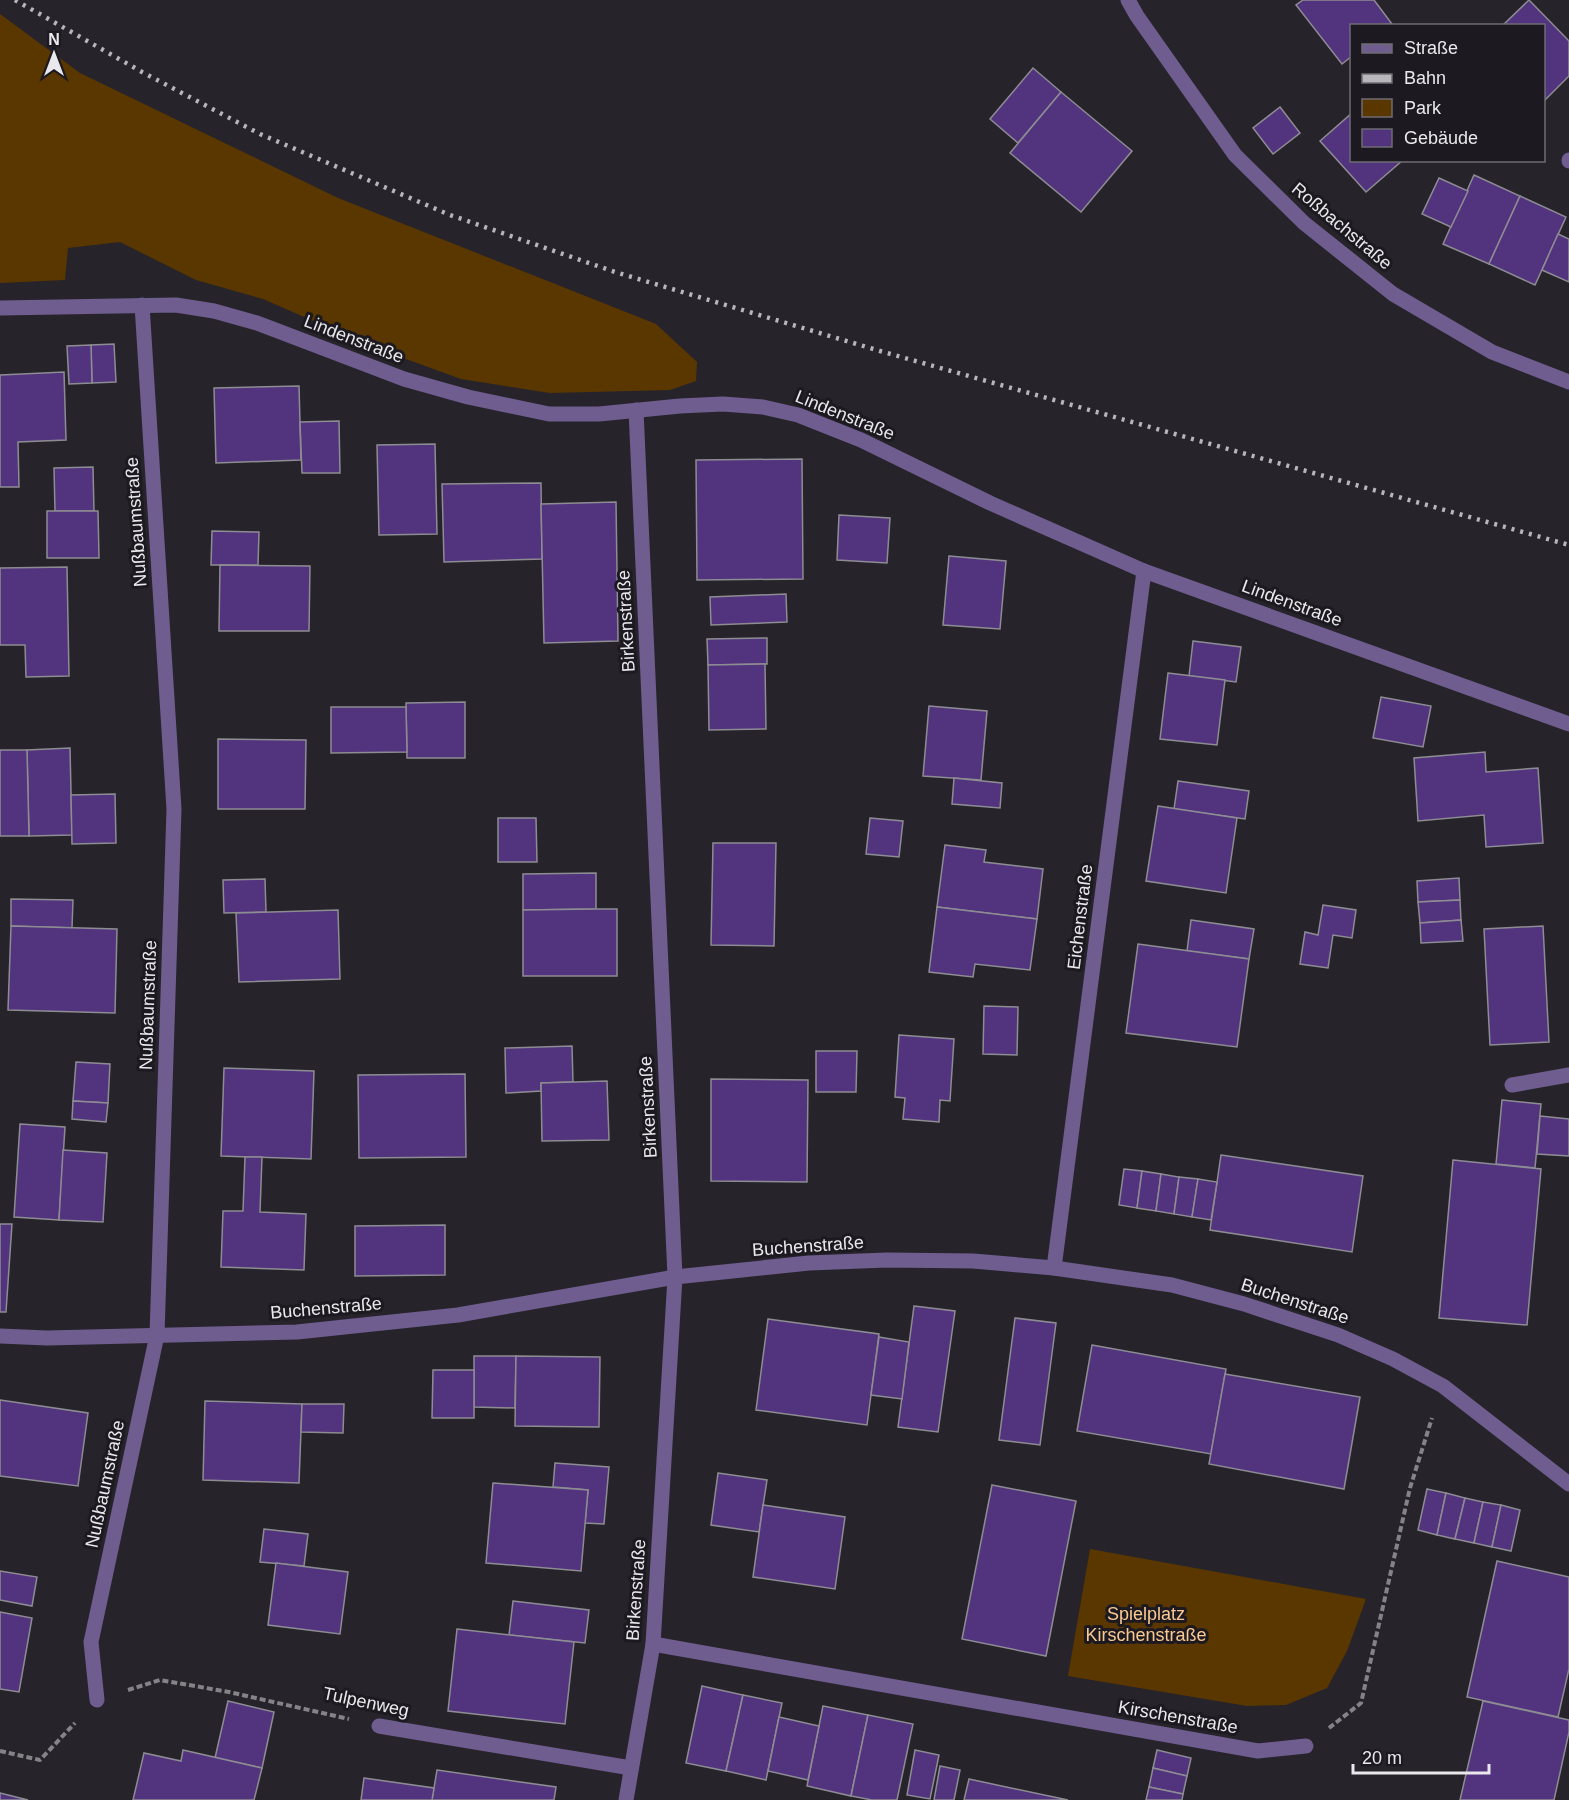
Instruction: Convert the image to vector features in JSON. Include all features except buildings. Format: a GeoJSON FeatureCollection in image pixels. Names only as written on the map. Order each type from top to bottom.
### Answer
{"type":"FeatureCollection","features":[{"type":"Feature","properties":{"kind":"street","name":"Roßbachstraße"},"geometry":{"type":"LineString","coordinates":[[1128,0],[1235,155],[1304,223],[1393,294],[1492,352],[1569,382]]}},
{"type":"Feature","properties":{"kind":"street","name":"Nußbaumstraße"},"geometry":{"type":"LineString","coordinates":[[97,1700],[91,1642],[157,1335],[174,809],[142,305]]}},
{"type":"Feature","properties":{"kind":"street","name":"Lindenstraße"},"geometry":{"type":"LineString","coordinates":[[0,308],[176,305],[214,311],[257,323],[404,379],[468,397],[549,414],[599,414],[723,404],[763,406],[798,415],[861,440],[990,503],[1144,571],[1569,724]]}},
{"type":"Feature","properties":{"kind":"street","name":"Birkenstraße"},"geometry":{"type":"LineString","coordinates":[[626,1800],[653,1644],[675,1277],[636,410]]}},
{"type":"Feature","properties":{"kind":"street","name":"Eichenstraße"},"geometry":{"type":"LineString","coordinates":[[1054,1268],[1144,571]]}},
{"type":"Feature","properties":{"kind":"street"},"geometry":{"type":"LineString","coordinates":[[1512,1085],[1569,1074]]}},
{"type":"Feature","properties":{"kind":"street","name":"Buchenstraße"},"geometry":{"type":"LineString","coordinates":[[0,1336],[47,1338],[297,1332],[458,1315],[675,1277],[809,1263],[887,1260],[973,1261],[1054,1268],[1172,1285],[1244,1304],[1338,1335],[1393,1359],[1443,1386],[1569,1484]]}},
{"type":"Feature","properties":{"kind":"street","name":"Kirschenstraße"},"geometry":{"type":"LineString","coordinates":[[653,1644],[1258,1751],[1306,1746]]}},
{"type":"Feature","properties":{"kind":"street","name":"Tulpenweg"},"geometry":{"type":"LineString","coordinates":[[379,1726],[631,1768]]}},
{"type":"Feature","properties":{"kind":"path"},"geometry":{"type":"LineString","coordinates":[[1306,1746],[1360,1703],[1410,1488],[1443,1386]]}},
{"type":"Feature","properties":{"kind":"path","name":"Tulpenweg"},"geometry":{"type":"LineString","coordinates":[[97,1700],[160,1680],[229,1692],[379,1726]]}},
{"type":"Feature","properties":{"kind":"path"},"geometry":{"type":"LineString","coordinates":[[0,1751],[40,1760],[97,1700]]}},
{"type":"Feature","properties":{"kind":"green space"},"geometry":{"type":"Polygon","coordinates":[[[0,14],[80,73],[338,198],[656,324],[697,362],[696,381],[670,390],[550,393],[461,379],[373,347],[263,299],[196,280],[120,242],[68,248],[65,280],[0,283],[0,14]]]}},
{"type":"Feature","properties":{"kind":"green space","name":"Spielplatz Kirschenstraße"},"geometry":{"type":"Polygon","coordinates":[[[1090,1549],[1366,1599],[1347,1651],[1327,1688],[1286,1705],[1247,1706],[1068,1676],[1090,1549]]]}},
{"type":"Feature","properties":{"kind":"railway"},"geometry":{"type":"LineString","coordinates":[[15,0],[142,72],[260,134],[450,215],[615,272],[880,351],[1569,545]]}}]}
